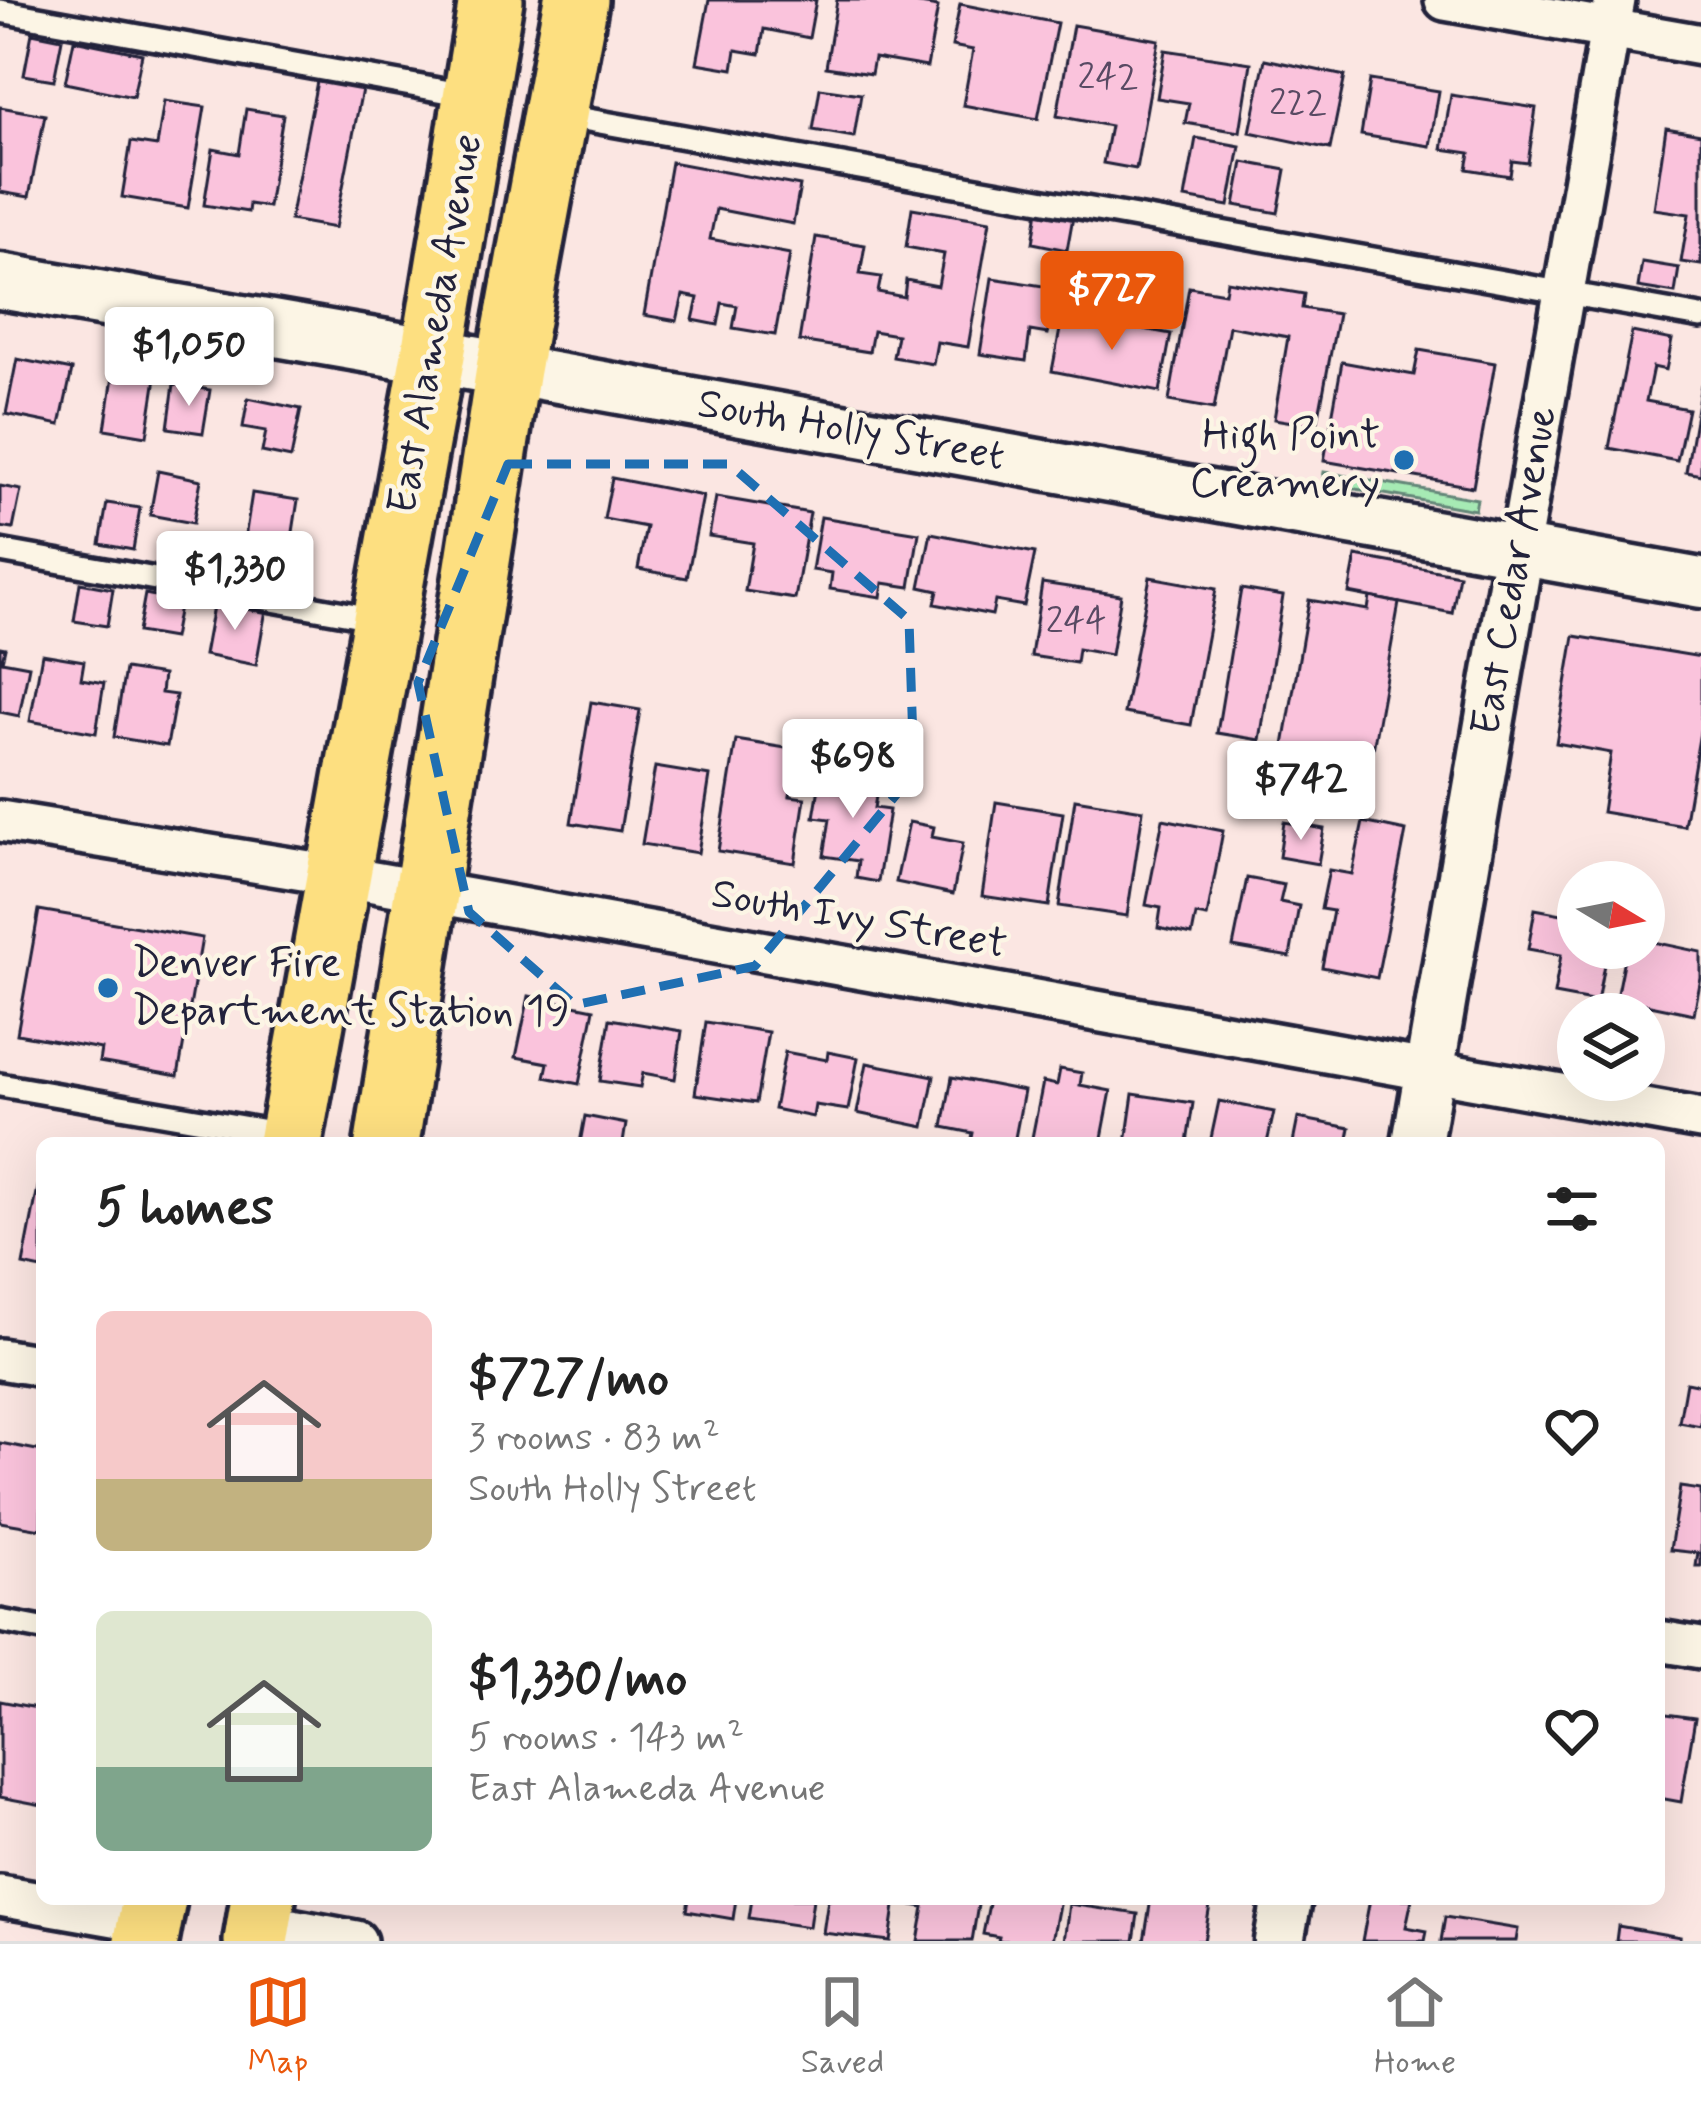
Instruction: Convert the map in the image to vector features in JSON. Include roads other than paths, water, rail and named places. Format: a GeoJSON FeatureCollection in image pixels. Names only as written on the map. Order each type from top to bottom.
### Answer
{"type":"FeatureCollection","features":[{"type":"Feature","properties":{"kind":"main road","name":"East Alameda Avenue"},"geometry":{"type":"LineString","coordinates":[[291,1137],[433,355],[491,0]]}},
{"type":"Feature","properties":{"kind":"main road","name":"East Alameda Avenue"},"geometry":{"type":"LineString","coordinates":[[388,1137],[508,369],[576,0]]}},
{"type":"Feature","properties":{"kind":"main road","name":"South Holly Street"},"geometry":{"type":"LineString","coordinates":[[0,281],[508,369]]}},
{"type":"Feature","properties":{"kind":"street"},"geometry":{"type":"LineString","coordinates":[[1445,0],[1612,15],[1701,45]]}},
{"type":"Feature","properties":{"kind":"street","name":"East Cedar Avenue"},"geometry":{"type":"LineString","coordinates":[[1418,1137],[1612,15]]}},
{"type":"Feature","properties":{"kind":"street","name":"South Holly Street"},"geometry":{"type":"LineString","coordinates":[[508,369],[1701,583]]}},
{"type":"Feature","properties":{"kind":"street","name":"South Ivy Street"},"geometry":{"type":"LineString","coordinates":[[0,821],[340,875],[1701,1119]]}},
{"type":"Feature","properties":{"kind":"street"},"geometry":{"type":"LineString","coordinates":[[0,1359],[36,1365]]}},
{"type":"Feature","properties":{"kind":"street"},"geometry":{"type":"LineString","coordinates":[[1665,1642],[1701,1648]]}},
{"type":"Feature","properties":{"kind":"street"},"geometry":{"type":"LineString","coordinates":[[0,1896],[36,1902]]}},
{"type":"Feature","properties":{"kind":"street"},"geometry":{"type":"LineString","coordinates":[[54,1905],[150,1921]]}},
{"type":"Feature","properties":{"kind":"street"},"geometry":{"type":"LineString","coordinates":[[1280,1941],[1286,1905]]}},
{"type":"Feature","properties":{"kind":"street"},"geometry":{"type":"LineString","coordinates":[[259,1921],[356,1941]]}},
{"type":"Feature","properties":{"kind":"lane"},"geometry":{"type":"LineString","coordinates":[[0,11],[475,96]]}},
{"type":"Feature","properties":{"kind":"lane"},"geometry":{"type":"LineString","coordinates":[[554,114],[1701,316]]}},
{"type":"Feature","properties":{"kind":"lane"},"geometry":{"type":"LineString","coordinates":[[0,551],[384,620]]}},
{"type":"Feature","properties":{"kind":"lane"},"geometry":{"type":"LineString","coordinates":[[0,1085],[280,1137]]}},
{"type":"Feature","properties":{"kind":"lane"},"geometry":{"type":"LineString","coordinates":[[0,1621],[36,1628]]}},
{"type":"Feature","properties":{"kind":"place","name":"High Point Creamery"},"geometry":{"type":"Point","coordinates":[1404,460]}},
{"type":"Feature","properties":{"kind":"place","name":"Denver Fire Department Station 19"},"geometry":{"type":"Point","coordinates":[108,988]}}]}
